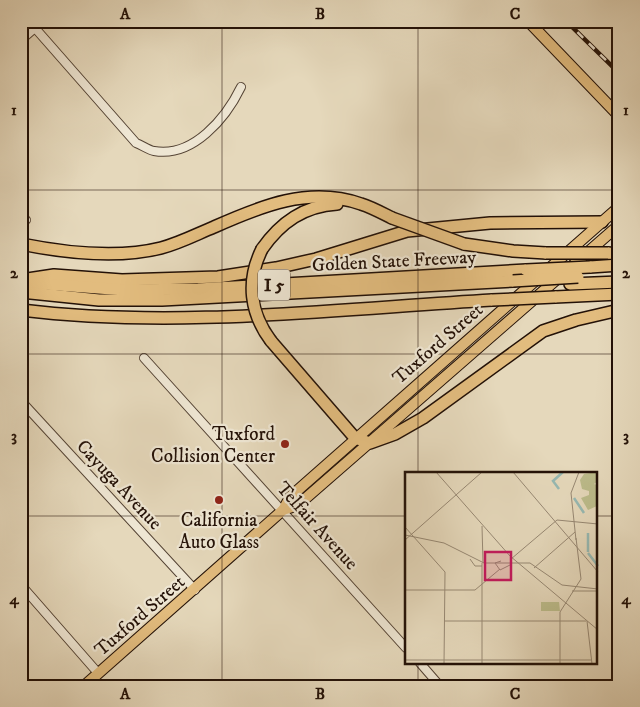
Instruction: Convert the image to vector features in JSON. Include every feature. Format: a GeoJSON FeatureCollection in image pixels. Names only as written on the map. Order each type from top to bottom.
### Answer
{"type":"FeatureCollection","features":[{"type":"Feature","properties":{"kind":"highway"},"geometry":{"type":"LineString","coordinates":[[21,244],[92,253],[120,254],[141,252],[179,242],[260,206],[285,199],[309,197],[347,200],[464,244],[513,251],[613,254]]}},
{"type":"Feature","properties":{"kind":"highway"},"geometry":{"type":"LineString","coordinates":[[392,218],[349,205],[322,206],[307,210],[282,224],[262,249],[253,272],[252,297],[258,321],[272,342],[355,438],[370,443],[395,434],[423,418],[543,331],[576,320],[619,310]]}},
{"type":"Feature","properties":{"kind":"highway"},"geometry":{"type":"LineString","coordinates":[[21,281],[54,275],[122,280],[218,277],[276,268],[316,259],[408,232],[425,229],[490,223],[602,222]]}},
{"type":"Feature","properties":{"kind":"highway","name":"Golden State Freeway"},"geometry":{"type":"LineString","coordinates":[[21,281],[125,290],[198,289],[619,265]]}},
{"type":"Feature","properties":{"kind":"highway"},"geometry":{"type":"LineString","coordinates":[[21,298],[88,306],[138,308],[574,281],[619,276]]}},
{"type":"Feature","properties":{"kind":"highway"},"geometry":{"type":"LineString","coordinates":[[574,281],[619,282]]}},
{"type":"Feature","properties":{"kind":"highway"},"geometry":{"type":"LineString","coordinates":[[21,292],[99,300],[162,300],[509,285]]}},
{"type":"Feature","properties":{"kind":"highway","name":"I 5"},"geometry":{"type":"LineString","coordinates":[[21,310],[98,318],[156,319],[619,294]]}},
{"type":"Feature","properties":{"kind":"main road"},"geometry":{"type":"LineString","coordinates":[[528,21],[619,116]]}},
{"type":"Feature","properties":{"kind":"main road","name":"Tuxford Street"},"geometry":{"type":"LineString","coordinates":[[84,686],[195,590],[283,510],[290,497],[355,438],[619,207]]}},
{"type":"Feature","properties":{"kind":"main road","name":"Tuxford Street"},"geometry":{"type":"LineString","coordinates":[[283,510],[298,505],[619,225]]}},
{"type":"Feature","properties":{"kind":"main road"},"geometry":{"type":"LineString","coordinates":[[415,404],[417,395],[430,383],[429,374]]}},
{"type":"Feature","properties":{"kind":"street"},"geometry":{"type":"LineString","coordinates":[[21,40],[44,21]]}},
{"type":"Feature","properties":{"kind":"street"},"geometry":{"type":"LineString","coordinates":[[35,28],[136,143],[154,151],[174,151],[190,145],[215,125],[231,107],[241,87]]}},
{"type":"Feature","properties":{"kind":"street","name":"Telfair Avenue"},"geometry":{"type":"LineString","coordinates":[[144,358],[405,647]]}},
{"type":"Feature","properties":{"kind":"street","name":"Cayuga Avenue"},"geometry":{"type":"LineString","coordinates":[[21,401],[195,590]]}},
{"type":"Feature","properties":{"kind":"street"},"geometry":{"type":"LineString","coordinates":[[21,585],[98,673]]}},
{"type":"Feature","properties":{"kind":"street"},"geometry":{"type":"LineString","coordinates":[[421,664],[440,686]]}},
{"type":"Feature","properties":{"kind":"railway"},"geometry":{"type":"LineString","coordinates":[[566,21],[619,73]]}},
{"type":"Feature","properties":{"kind":"place","name":"Tuxford Collision Center"},"geometry":{"type":"Point","coordinates":[285,444]}},
{"type":"Feature","properties":{"kind":"place","name":"California Auto Glass"},"geometry":{"type":"Point","coordinates":[219,500]}}]}
